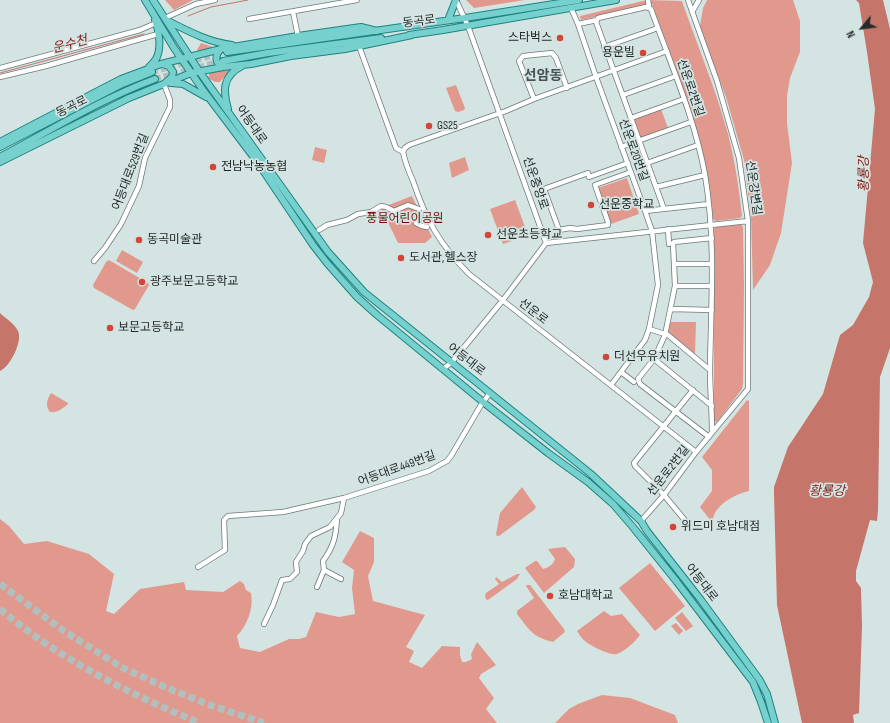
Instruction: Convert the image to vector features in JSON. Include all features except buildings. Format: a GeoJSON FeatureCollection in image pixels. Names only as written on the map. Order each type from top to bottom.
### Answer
{"type":"FeatureCollection","features":[{"type":"Feature","properties":{"kind":"main road","name":"어등대로"},"geometry":{"type":"LineString","coordinates":[[145,0],[191,73],[254,158],[313,246],[327,263],[357,297],[377,315],[483,402],[588,482],[613,504],[707,620],[753,682],[768,723]]}},
{"type":"Feature","properties":{"kind":"main road","name":"어등대로"},"geometry":{"type":"LineString","coordinates":[[154,0],[199,71],[328,252],[364,292],[591,474],[641,521],[759,679],[767,694],[775,723]]}},
{"type":"Feature","properties":{"kind":"main road"},"geometry":{"type":"LineString","coordinates":[[448,20],[456,0]]}},
{"type":"Feature","properties":{"kind":"main road","name":"동곡로"},"geometry":{"type":"LineString","coordinates":[[222,51],[377,31],[579,0]]}},
{"type":"Feature","properties":{"kind":"main road","name":"동곡로"},"geometry":{"type":"LineString","coordinates":[[223,64],[297,49],[412,35],[616,0]]}},
{"type":"Feature","properties":{"kind":"main road"},"geometry":{"type":"LineString","coordinates":[[150,70],[156,59],[159,48],[156,23],[152,12]]}},
{"type":"Feature","properties":{"kind":"main road"},"geometry":{"type":"LineString","coordinates":[[166,19],[202,38],[218,43],[237,46]]}},
{"type":"Feature","properties":{"kind":"main road"},"geometry":{"type":"LineString","coordinates":[[377,31],[361,27],[237,46],[217,53],[216,59],[218,64],[251,64],[359,46],[412,35]]}},
{"type":"Feature","properties":{"kind":"main road"},"geometry":{"type":"LineString","coordinates":[[0,142],[121,79],[181,58],[222,51]]}},
{"type":"Feature","properties":{"kind":"main road"},"geometry":{"type":"LineString","coordinates":[[161,64],[169,66],[173,72],[172,77],[164,84]]}},
{"type":"Feature","properties":{"kind":"main road"},"geometry":{"type":"LineString","coordinates":[[0,162],[129,98],[191,73],[223,64]]}},
{"type":"Feature","properties":{"kind":"main road"},"geometry":{"type":"LineString","coordinates":[[229,113],[225,90],[227,79],[233,71],[251,64]]}},
{"type":"Feature","properties":{"kind":"main road","name":"동곡로"},"geometry":{"type":"LineString","coordinates":[[0,147],[150,70]]}},
{"type":"Feature","properties":{"kind":"main road","name":"동곡로"},"geometry":{"type":"LineString","coordinates":[[0,157],[134,87],[155,80]]}},
{"type":"Feature","properties":{"kind":"main road"},"geometry":{"type":"LineString","coordinates":[[164,84],[182,84],[211,100]]}},
{"type":"Feature","properties":{"kind":"street"},"geometry":{"type":"LineString","coordinates":[[166,19],[196,4],[215,0]]}},
{"type":"Feature","properties":{"kind":"street"},"geometry":{"type":"LineString","coordinates":[[249,19],[357,0]]}},
{"type":"Feature","properties":{"kind":"street","name":"선운중앙로"},"geometry":{"type":"LineString","coordinates":[[456,0],[468,26],[546,243]]}},
{"type":"Feature","properties":{"kind":"street","name":"선운로2번길"},"geometry":{"type":"LineString","coordinates":[[648,0],[649,7],[684,99],[698,145],[705,175],[712,238],[710,370],[712,432]]}},
{"type":"Feature","properties":{"kind":"street","name":"선운강변길"},"geometry":{"type":"LineString","coordinates":[[688,0],[717,82],[739,158],[748,221],[748,389]]}},
{"type":"Feature","properties":{"kind":"street"},"geometry":{"type":"LineString","coordinates":[[692,12],[699,0]]}},
{"type":"Feature","properties":{"kind":"street"},"geometry":{"type":"LineString","coordinates":[[578,24],[649,7]]}},
{"type":"Feature","properties":{"kind":"street","name":"선운로20번길"},"geometry":{"type":"LineString","coordinates":[[571,8],[652,231],[658,285],[649,329],[645,340],[611,385]]}},
{"type":"Feature","properties":{"kind":"street"},"geometry":{"type":"LineString","coordinates":[[293,12],[298,36]]}},
{"type":"Feature","properties":{"kind":"street"},"geometry":{"type":"LineString","coordinates":[[597,20],[604,47],[664,209]]}},
{"type":"Feature","properties":{"kind":"street"},"geometry":{"type":"LineString","coordinates":[[0,68],[140,30],[156,23]]}},
{"type":"Feature","properties":{"kind":"street"},"geometry":{"type":"LineString","coordinates":[[604,47],[658,28]]}},
{"type":"Feature","properties":{"kind":"street"},"geometry":{"type":"LineString","coordinates":[[0,77],[46,66],[158,34]]}},
{"type":"Feature","properties":{"kind":"street","name":"선운로"},"geometry":{"type":"LineString","coordinates":[[359,46],[396,148],[403,152],[422,208],[444,247],[469,274],[696,452]]}},
{"type":"Feature","properties":{"kind":"street"},"geometry":{"type":"LineString","coordinates":[[403,152],[408,145],[500,113],[534,99],[667,51]]}},
{"type":"Feature","properties":{"kind":"street"},"geometry":{"type":"LineString","coordinates":[[534,99],[519,61],[523,56],[552,53],[556,58],[567,88]]}},
{"type":"Feature","properties":{"kind":"street"},"geometry":{"type":"LineString","coordinates":[[623,95],[676,76]]}},
{"type":"Feature","properties":{"kind":"street","name":"어등대로529번길"},"geometry":{"type":"LineString","coordinates":[[94,262],[121,224],[139,186],[145,158],[170,107],[170,100],[164,84]]}},
{"type":"Feature","properties":{"kind":"street"},"geometry":{"type":"LineString","coordinates":[[631,118],[684,99]]}},
{"type":"Feature","properties":{"kind":"street"},"geometry":{"type":"LineString","coordinates":[[621,147],[691,122]]}},
{"type":"Feature","properties":{"kind":"street"},"geometry":{"type":"LineString","coordinates":[[647,164],[698,145]]}},
{"type":"Feature","properties":{"kind":"street"},"geometry":{"type":"LineString","coordinates":[[628,163],[590,177],[588,173],[544,189],[559,230],[608,225],[595,185],[631,172]]}},
{"type":"Feature","properties":{"kind":"street"},"geometry":{"type":"LineString","coordinates":[[656,187],[705,175]]}},
{"type":"Feature","properties":{"kind":"street"},"geometry":{"type":"LineString","coordinates":[[645,211],[708,204]]}},
{"type":"Feature","properties":{"kind":"street"},"geometry":{"type":"LineString","coordinates":[[319,230],[327,225],[347,220],[358,214],[371,212],[381,206],[394,211],[408,205],[419,209]]}},
{"type":"Feature","properties":{"kind":"street"},"geometry":{"type":"LineString","coordinates":[[443,369],[451,363],[503,300],[546,243],[748,221]]}},
{"type":"Feature","properties":{"kind":"street"},"geometry":{"type":"LineString","coordinates":[[416,222],[427,227]]}},
{"type":"Feature","properties":{"kind":"street"},"geometry":{"type":"LineString","coordinates":[[668,229],[669,244]]}},
{"type":"Feature","properties":{"kind":"street"},"geometry":{"type":"LineString","coordinates":[[709,437],[640,384],[638,379],[654,359],[665,335],[676,286],[672,245],[674,242],[712,238]]}},
{"type":"Feature","properties":{"kind":"street"},"geometry":{"type":"LineString","coordinates":[[674,264],[712,264]]}},
{"type":"Feature","properties":{"kind":"street"},"geometry":{"type":"LineString","coordinates":[[676,286],[712,286]]}},
{"type":"Feature","properties":{"kind":"street"},"geometry":{"type":"LineString","coordinates":[[671,309],[712,310]]}},
{"type":"Feature","properties":{"kind":"street"},"geometry":{"type":"LineString","coordinates":[[649,329],[668,336],[710,370]]}},
{"type":"Feature","properties":{"kind":"street"},"geometry":{"type":"LineString","coordinates":[[654,359],[712,406]]}},
{"type":"Feature","properties":{"kind":"street"},"geometry":{"type":"LineString","coordinates":[[621,372],[634,382]]}},
{"type":"Feature","properties":{"kind":"street","name":"선운로2번길"},"geometry":{"type":"LineString","coordinates":[[641,521],[664,495],[696,452],[748,389]]}},
{"type":"Feature","properties":{"kind":"street"},"geometry":{"type":"LineString","coordinates":[[688,524],[664,495],[634,465],[693,390]]}},
{"type":"Feature","properties":{"kind":"street","name":"어등대로449번길"},"geometry":{"type":"LineString","coordinates":[[198,567],[225,550],[224,520],[228,516],[283,512],[344,498],[429,471],[447,461],[490,393]]}},
{"type":"Feature","properties":{"kind":"street"},"geometry":{"type":"LineString","coordinates":[[264,624],[282,580],[290,579],[297,572],[296,562],[303,551],[304,544],[311,536],[330,527],[341,513],[344,498]]}},
{"type":"Feature","properties":{"kind":"street"},"geometry":{"type":"LineString","coordinates":[[317,587],[324,570],[323,561],[331,549],[336,532],[337,518]]}},
{"type":"Feature","properties":{"kind":"street"},"geometry":{"type":"LineString","coordinates":[[324,570],[341,579]]}},
{"type":"Feature","properties":{"kind":"green space"},"geometry":{"type":"Polygon","coordinates":[[[165,0],[193,0],[174,10],[165,0]]]}},
{"type":"Feature","properties":{"kind":"green space"},"geometry":{"type":"Polygon","coordinates":[[[466,0],[525,0],[474,8],[466,0]]]}},
{"type":"Feature","properties":{"kind":"green space"},"geometry":{"type":"Polygon","coordinates":[[[647,0],[682,1],[712,84],[728,134],[738,185],[742,216],[740,218],[716,221],[713,219],[711,197],[699,141],[681,82],[652,4],[581,20],[580,16],[647,0]]]}},
{"type":"Feature","properties":{"kind":"green space"},"geometry":{"type":"Polygon","coordinates":[[[707,0],[793,0],[800,21],[800,52],[790,78],[787,96],[787,123],[792,163],[781,233],[770,265],[753,290],[751,216],[744,160],[726,97],[700,26],[703,8],[707,0]]]}},
{"type":"Feature","properties":{"kind":"green space"},"geometry":{"type":"Polygon","coordinates":[[[201,43],[213,47],[209,51],[199,53],[197,50],[201,43]]]}},
{"type":"Feature","properties":{"kind":"green space"},"geometry":{"type":"Polygon","coordinates":[[[233,67],[220,82],[215,82],[208,78],[210,72],[233,67]]]}},
{"type":"Feature","properties":{"kind":"green space"},"geometry":{"type":"Polygon","coordinates":[[[456,85],[465,108],[464,110],[458,112],[455,111],[446,88],[456,85]]]}},
{"type":"Feature","properties":{"kind":"green space"},"geometry":{"type":"Polygon","coordinates":[[[661,109],[668,128],[641,138],[635,119],[661,109]]]}},
{"type":"Feature","properties":{"kind":"green space"},"geometry":{"type":"Polygon","coordinates":[[[315,147],[327,150],[324,163],[312,160],[315,147]]]}},
{"type":"Feature","properties":{"kind":"green space"},"geometry":{"type":"Polygon","coordinates":[[[465,157],[469,170],[452,178],[449,163],[465,157]]]}},
{"type":"Feature","properties":{"kind":"green space"},"geometry":{"type":"Polygon","coordinates":[[[627,178],[639,214],[611,224],[598,188],[627,178]]]}},
{"type":"Feature","properties":{"kind":"green space","name":"풍물어린이공원"},"geometry":{"type":"Polygon","coordinates":[[[412,196],[432,237],[425,243],[398,243],[381,208],[412,196]]]}},
{"type":"Feature","properties":{"kind":"green space"},"geometry":{"type":"Polygon","coordinates":[[[515,200],[528,235],[503,244],[490,209],[515,200]]]}},
{"type":"Feature","properties":{"kind":"green space"},"geometry":{"type":"Polygon","coordinates":[[[741,224],[743,227],[744,286],[743,383],[742,389],[717,422],[714,421],[714,229],[716,227],[741,224]]]}},
{"type":"Feature","properties":{"kind":"green space"},"geometry":{"type":"Polygon","coordinates":[[[122,250],[143,262],[137,273],[116,261],[122,250]]]}},
{"type":"Feature","properties":{"kind":"green space"},"geometry":{"type":"Polygon","coordinates":[[[109,260],[148,283],[149,285],[135,309],[133,310],[94,288],[93,285],[106,262],[109,260]]]}},
{"type":"Feature","properties":{"kind":"green space"},"geometry":{"type":"Polygon","coordinates":[[[670,322],[696,322],[695,354],[668,333],[670,322]]]}},
{"type":"Feature","properties":{"kind":"green space"},"geometry":{"type":"Polygon","coordinates":[[[51,393],[68,404],[62,409],[50,412],[47,407],[47,402],[51,393]]]}},
{"type":"Feature","properties":{"kind":"green space"},"geometry":{"type":"Polygon","coordinates":[[[747,400],[749,401],[749,491],[735,496],[723,503],[716,511],[711,521],[700,507],[712,491],[712,470],[702,457],[747,400]]]}},
{"type":"Feature","properties":{"kind":"green space"},"geometry":{"type":"Polygon","coordinates":[[[522,487],[536,507],[534,510],[497,536],[496,534],[500,513],[522,487]]]}},
{"type":"Feature","properties":{"kind":"green space"},"geometry":{"type":"Polygon","coordinates":[[[0,519],[9,526],[24,544],[47,541],[89,554],[114,574],[106,611],[114,614],[140,589],[184,582],[186,590],[223,592],[240,581],[244,584],[246,590],[251,593],[252,599],[251,611],[247,622],[237,636],[240,648],[260,652],[289,639],[306,637],[316,612],[339,617],[355,614],[352,588],[354,570],[342,562],[360,531],[374,538],[374,562],[368,576],[373,601],[425,615],[406,647],[414,651],[409,662],[422,668],[442,646],[460,647],[462,662],[466,662],[472,659],[471,654],[477,642],[496,665],[481,674],[479,678],[494,698],[486,709],[497,723],[0,723],[0,519]]]}},
{"type":"Feature","properties":{"kind":"green space"},"geometry":{"type":"Polygon","coordinates":[[[565,547],[575,559],[574,567],[544,593],[525,568],[535,561],[537,561],[543,569],[549,567],[555,559],[548,549],[565,547]]]}},
{"type":"Feature","properties":{"kind":"green space"},"geometry":{"type":"Polygon","coordinates":[[[650,563],[685,606],[655,631],[619,588],[650,563]]]}},
{"type":"Feature","properties":{"kind":"green space"},"geometry":{"type":"Polygon","coordinates":[[[517,574],[520,574],[517,579],[487,600],[485,597],[486,593],[499,584],[495,579],[496,577],[502,582],[517,574]]]}},
{"type":"Feature","properties":{"kind":"green space"},"geometry":{"type":"Polygon","coordinates":[[[530,585],[564,629],[565,632],[553,642],[540,638],[532,632],[517,614],[517,611],[534,598],[526,586],[530,585]]]}},
{"type":"Feature","properties":{"kind":"green space"},"geometry":{"type":"Polygon","coordinates":[[[604,611],[611,616],[622,614],[640,635],[630,646],[617,654],[605,652],[592,645],[584,640],[577,631],[604,611]]]}},
{"type":"Feature","properties":{"kind":"green space"},"geometry":{"type":"Polygon","coordinates":[[[682,612],[693,626],[686,631],[675,618],[682,612]]]}},
{"type":"Feature","properties":{"kind":"green space"},"geometry":{"type":"Polygon","coordinates":[[[676,623],[683,631],[679,635],[671,626],[676,623]]]}},
{"type":"Feature","properties":{"kind":"green space"},"geometry":{"type":"Polygon","coordinates":[[[602,695],[630,698],[675,715],[678,723],[555,723],[569,709],[602,695]]]}},
{"type":"Feature","properties":{"kind":"water","name":"황룡강"},"geometry":{"type":"Polygon","coordinates":[[[856,0],[883,0],[890,29],[890,348],[880,377],[878,510],[877,521],[870,520],[856,571],[856,581],[861,588],[862,626],[859,713],[853,715],[854,723],[802,723],[777,605],[774,487],[788,447],[823,394],[840,335],[853,325],[869,297],[873,282],[863,243],[875,109],[859,3],[856,0]]]}},
{"type":"Feature","properties":{"kind":"water"},"geometry":{"type":"Polygon","coordinates":[[[0,313],[15,326],[18,331],[19,341],[15,353],[4,369],[0,371],[0,313]]]}},
{"type":"Feature","properties":{"kind":"waterway","name":"운수천"},"geometry":{"type":"LineString","coordinates":[[188,16],[211,7],[248,0]]}},
{"type":"Feature","properties":{"kind":"waterway","name":"운수천"},"geometry":{"type":"LineString","coordinates":[[0,73],[144,34]]}},
{"type":"Feature","properties":{"kind":"tunnel"},"geometry":{"type":"LineString","coordinates":[[152,72],[222,53]]}},
{"type":"Feature","properties":{"kind":"tunnel"},"geometry":{"type":"LineString","coordinates":[[155,79],[221,61]]}},
{"type":"Feature","properties":{"kind":"tunnel"},"geometry":{"type":"LineString","coordinates":[[0,584],[64,631],[123,668],[207,704],[264,723]]}},
{"type":"Feature","properties":{"kind":"tunnel"},"geometry":{"type":"LineString","coordinates":[[0,609],[46,644],[96,674],[147,700],[200,723]]}},
{"type":"Feature","properties":{"kind":"place","name":"스타벅스"},"geometry":{"type":"Point","coordinates":[560,38]}},
{"type":"Feature","properties":{"kind":"place","name":"용운빌"},"geometry":{"type":"Point","coordinates":[643,53]}},
{"type":"Feature","properties":{"kind":"place","name":"GS25"},"geometry":{"type":"Point","coordinates":[429,126]}},
{"type":"Feature","properties":{"kind":"place","name":"전남낙농농협"},"geometry":{"type":"Point","coordinates":[213,167]}},
{"type":"Feature","properties":{"kind":"place","name":"선운중학교"},"geometry":{"type":"Point","coordinates":[591,205]}},
{"type":"Feature","properties":{"kind":"place","name":"선운초등학교"},"geometry":{"type":"Point","coordinates":[488,235]}},
{"type":"Feature","properties":{"kind":"place","name":"동곡미술관"},"geometry":{"type":"Point","coordinates":[139,240]}},
{"type":"Feature","properties":{"kind":"place","name":"도서관,헬스장"},"geometry":{"type":"Point","coordinates":[401,258]}},
{"type":"Feature","properties":{"kind":"place","name":"광주보문고등학교"},"geometry":{"type":"Point","coordinates":[142,282]}},
{"type":"Feature","properties":{"kind":"place","name":"보문고등학교"},"geometry":{"type":"Point","coordinates":[110,328]}},
{"type":"Feature","properties":{"kind":"place","name":"더선우유치원"},"geometry":{"type":"Point","coordinates":[606,357]}},
{"type":"Feature","properties":{"kind":"place","name":"위드미 호남대점"},"geometry":{"type":"Point","coordinates":[673,527]}},
{"type":"Feature","properties":{"kind":"place","name":"호남대학교"},"geometry":{"type":"Point","coordinates":[550,596]}},
{"type":"Feature","properties":{"kind":"district","name":"선암동"},"geometry":{"type":"Point","coordinates":[543,76]}}]}
